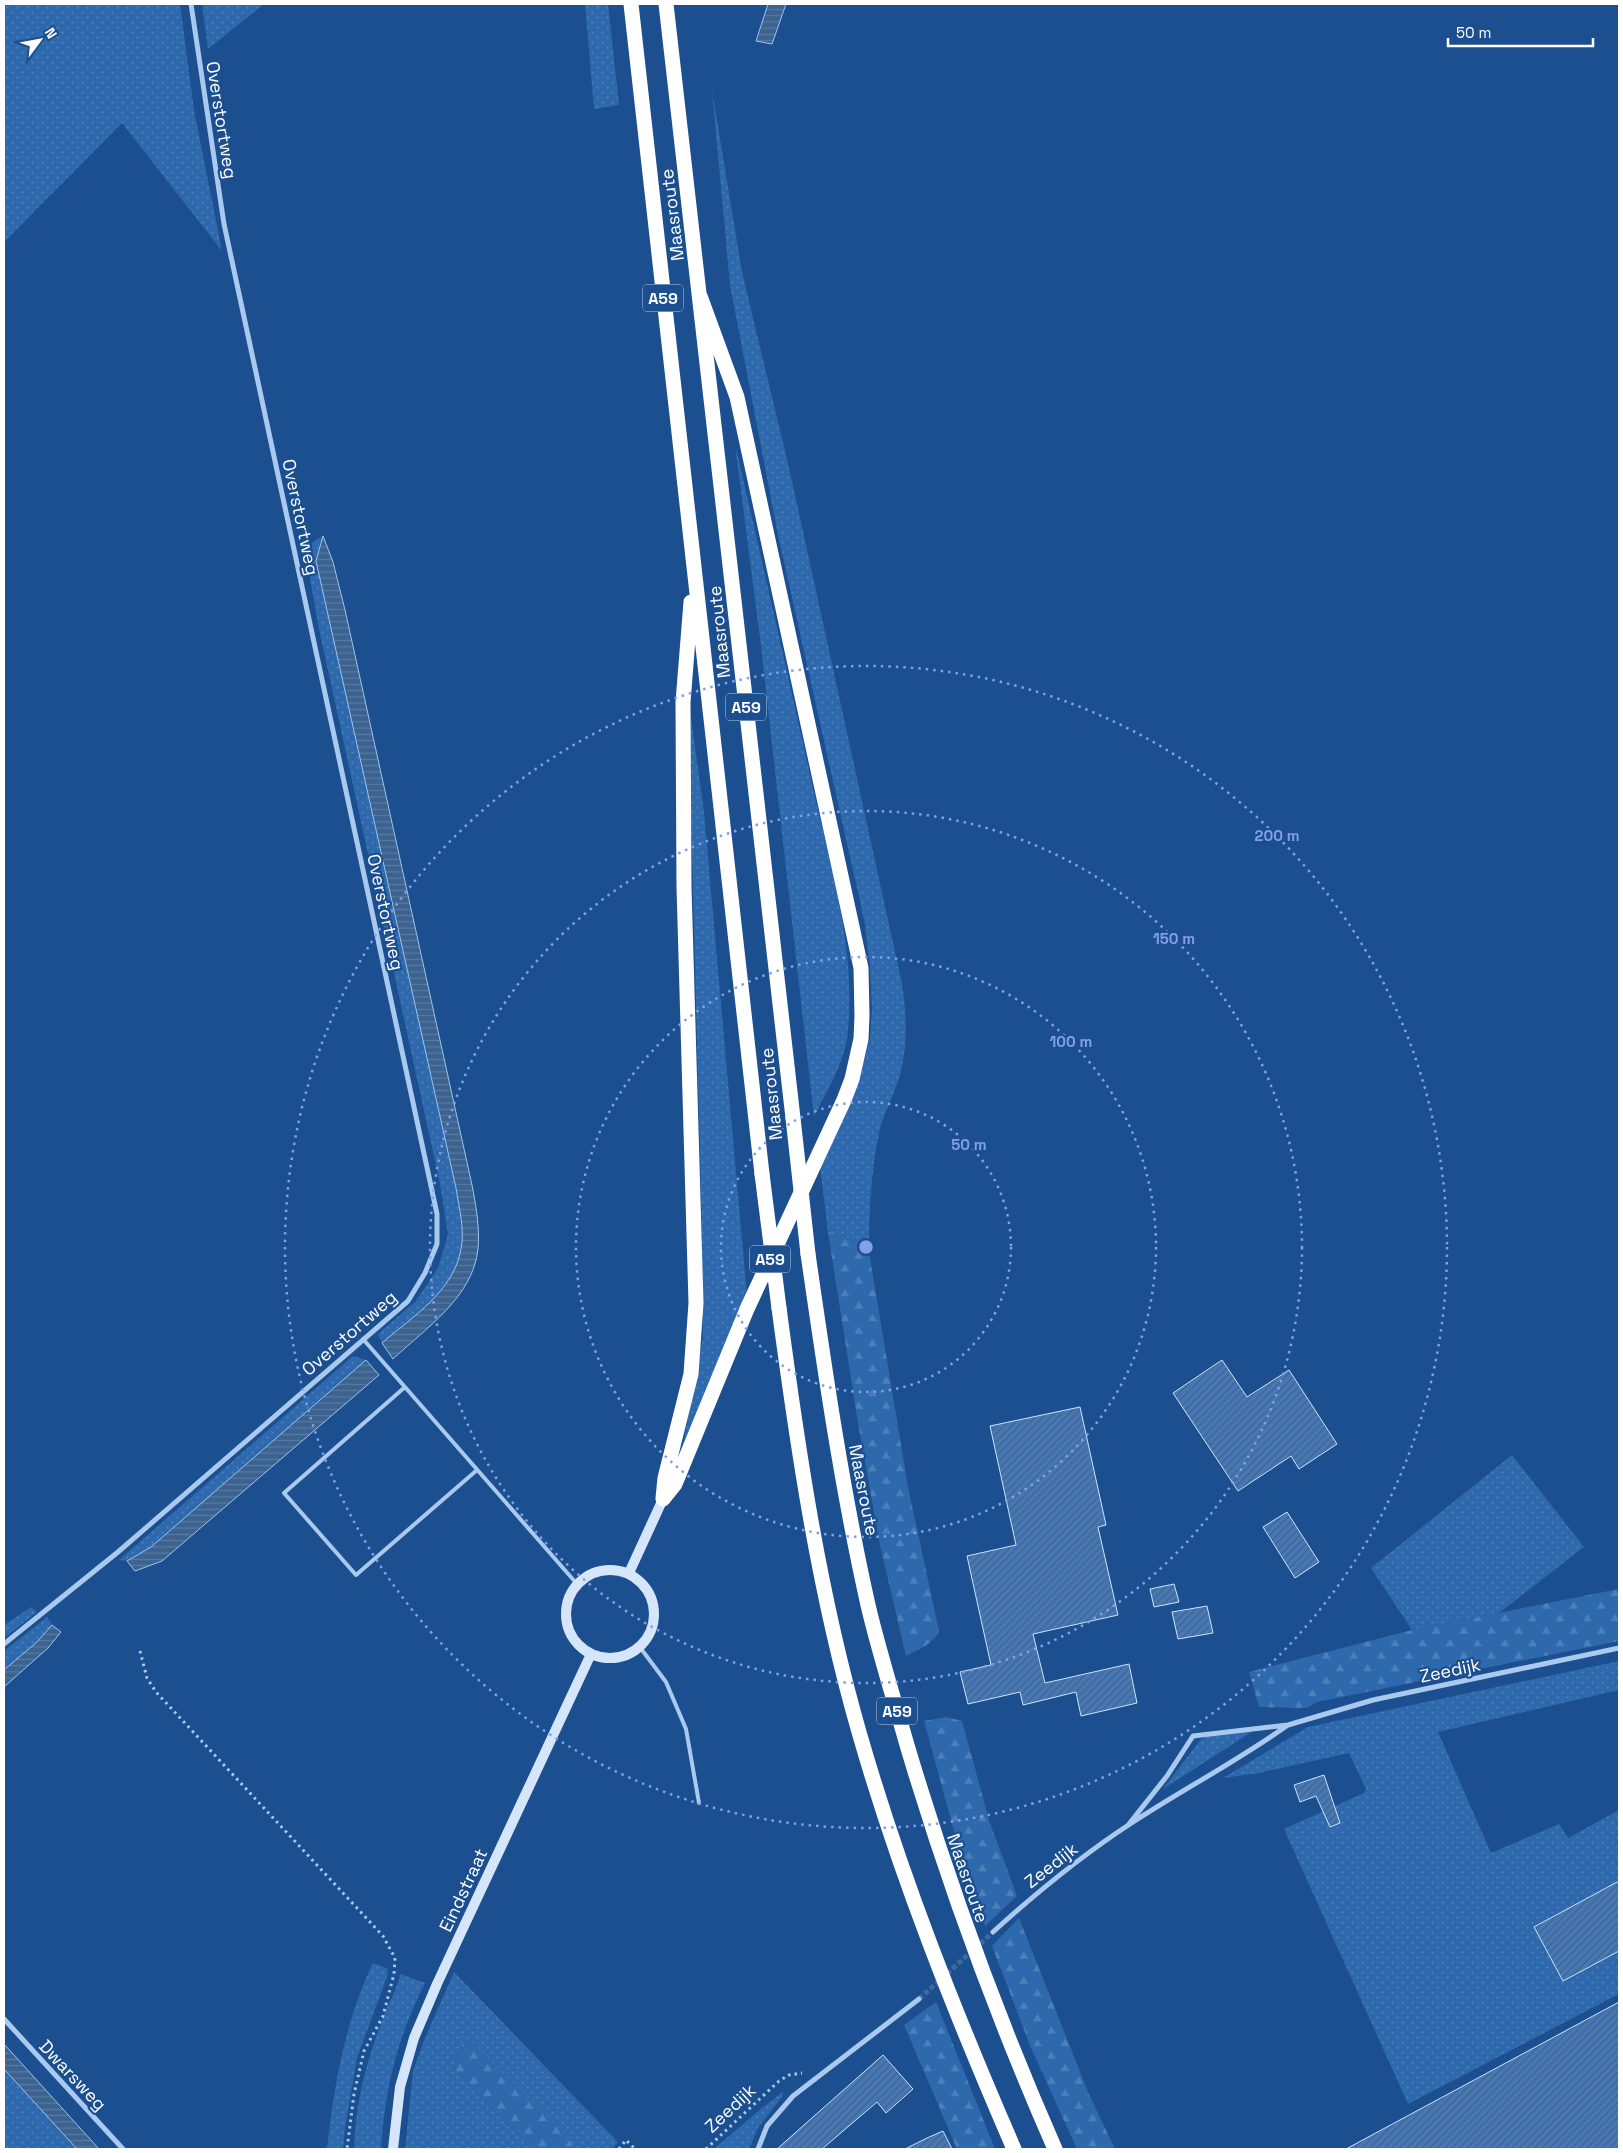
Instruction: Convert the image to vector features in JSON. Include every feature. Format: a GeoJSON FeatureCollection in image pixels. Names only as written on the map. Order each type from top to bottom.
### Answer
{"type":"FeatureCollection","features":[{"type":"Feature","properties":{"kind":"highway","name":"Maasroute"},"geometry":{"type":"LineString","coordinates":[[631,4],[762,1174],[795,1422],[811,1521],[830,1619],[859,1732],[896,1852],[925,1934],[961,2026],[1014,2149]]}},
{"type":"Feature","properties":{"kind":"highway","name":"Maasroute"},"geometry":{"type":"LineString","coordinates":[[666,4],[808,1254],[830,1414],[850,1520],[874,1626],[933,1831],[996,2012],[1055,2149]]}},
{"type":"Feature","properties":{"kind":"highway","name":"A59"},"geometry":{"type":"LineString","coordinates":[[663,1499],[674,1484],[747,1309],[844,1100],[852,1078],[859,1046],[863,996],[860,968],[738,397],[700,296]]}},
{"type":"Feature","properties":{"kind":"highway","name":"A59"},"geometry":{"type":"LineString","coordinates":[[663,1499],[665,1478],[691,1374],[696,1304],[684,887],[683,711],[694,568]]}},
{"type":"Feature","properties":{"kind":"main road"},"geometry":{"type":"LineString","coordinates":[[629,1573],[663,1499]]}},
{"type":"Feature","properties":{"kind":"main road"},"geometry":{"type":"LineString","coordinates":[[601,1570],[616,1570],[629,1573],[642,1582],[651,1595],[654,1610],[653,1626],[640,1646],[622,1657],[606,1658],[592,1654],[578,1644],[569,1630],[566,1614],[569,1598],[577,1584],[588,1575],[601,1570]]}},
{"type":"Feature","properties":{"kind":"main road","name":"Eindstraat"},"geometry":{"type":"LineString","coordinates":[[393,2149],[400,2087],[414,2038],[436,1984],[592,1654]]}},
{"type":"Feature","properties":{"kind":"street","name":"Overstortweg"},"geometry":{"type":"LineString","coordinates":[[4,1644],[118,1552],[408,1301],[425,1273],[437,1244],[437,1214],[224,224],[191,4]]}},
{"type":"Feature","properties":{"kind":"street","name":"Zeedijk"},"geometry":{"type":"LineString","coordinates":[[1130,1824],[1167,1776],[1193,1736],[1288,1725],[1373,1700],[1619,1648]]}},
{"type":"Feature","properties":{"kind":"street","name":"Zeedijk"},"geometry":{"type":"LineString","coordinates":[[993,1932],[1048,1883],[1130,1824],[1248,1753],[1288,1725]]}},
{"type":"Feature","properties":{"kind":"street","name":"Zeedijk"},"geometry":{"type":"LineString","coordinates":[[758,2149],[767,2126],[793,2096],[919,1999]]}},
{"type":"Feature","properties":{"kind":"street","name":"Dwarsweg"},"geometry":{"type":"LineString","coordinates":[[4,2019],[123,2149]]}},
{"type":"Feature","properties":{"kind":"lane"},"geometry":{"type":"LineString","coordinates":[[363,1339],[577,1584]]}},
{"type":"Feature","properties":{"kind":"lane"},"geometry":{"type":"LineString","coordinates":[[405,1387],[284,1493],[356,1576],[477,1470]]}},
{"type":"Feature","properties":{"kind":"lane"},"geometry":{"type":"LineString","coordinates":[[640,1646],[666,1682],[686,1729],[699,1803]]}},
{"type":"Feature","properties":{"kind":"path"},"geometry":{"type":"LineString","coordinates":[[140,1651],[147,1678],[156,1692],[383,1936],[395,1958],[394,1974],[383,2016],[364,2050],[354,2094],[347,2149]]}},
{"type":"Feature","properties":{"kind":"path","name":"Zeedijk"},"geometry":{"type":"LineString","coordinates":[[706,2149],[721,2133],[784,2078],[789,2075],[828,2070]]}},
{"type":"Feature","properties":{"kind":"path"},"geometry":{"type":"LineString","coordinates":[[619,2149],[626,2140],[635,2149]]}},
{"type":"Feature","properties":{"kind":"green space"},"geometry":{"type":"Polygon","coordinates":[[[4,4],[180,4],[194,110],[222,251],[122,123],[4,242],[4,4]]]}},
{"type":"Feature","properties":{"kind":"green space"},"geometry":{"type":"Polygon","coordinates":[[[202,4],[264,4],[208,49],[202,4]]]}},
{"type":"Feature","properties":{"kind":"green space"},"geometry":{"type":"Polygon","coordinates":[[[585,4],[608,4],[619,105],[594,109],[585,4]]]}},
{"type":"Feature","properties":{"kind":"green space"},"geometry":{"type":"Polygon","coordinates":[[[712,90],[742,272],[790,472],[904,996],[906,1030],[904,1052],[900,1075],[883,1119],[876,1148],[871,1192],[869,1252],[850,1239],[828,1232],[820,1166],[859,1078],[870,1039],[872,1010],[865,924],[778,535],[730,285],[712,90]]]}},
{"type":"Feature","properties":{"kind":"green space"},"geometry":{"type":"Polygon","coordinates":[[[735,444],[840,906],[845,937],[849,999],[846,1042],[840,1064],[814,1117],[761,646],[735,444]]]}},
{"type":"Feature","properties":{"kind":"green space"},"geometry":{"type":"Polygon","coordinates":[[[323,536],[316,561],[456,1188],[462,1226],[461,1249],[457,1264],[450,1278],[430,1302],[382,1343],[378,1334],[416,1301],[438,1268],[448,1234],[440,1184],[319,629],[306,556],[314,541],[323,536]]]}},
{"type":"Feature","properties":{"kind":"green space"},"geometry":{"type":"Polygon","coordinates":[[[688,696],[704,812],[747,1296],[682,1451],[703,1337],[688,696]]]}},
{"type":"Feature","properties":{"kind":"green space"},"geometry":{"type":"Polygon","coordinates":[[[828,1232],[850,1239],[869,1252],[908,1487],[939,1631],[933,1640],[906,1656],[880,1545],[858,1423],[828,1232]]]}},
{"type":"Feature","properties":{"kind":"green space"},"geometry":{"type":"Polygon","coordinates":[[[353,1356],[366,1360],[151,1547],[127,1561],[119,1560],[353,1356]]]}},
{"type":"Feature","properties":{"kind":"green space"},"geometry":{"type":"Polygon","coordinates":[[[1512,1455],[1584,1547],[1499,1613],[1412,1630],[1371,1568],[1512,1455]]]}},
{"type":"Feature","properties":{"kind":"green space"},"geometry":{"type":"Polygon","coordinates":[[[1619,1589],[1619,1641],[1317,1702],[1307,1708],[1259,1707],[1249,1672],[1412,1630],[1619,1589]]]}},
{"type":"Feature","properties":{"kind":"green space"},"geometry":{"type":"Polygon","coordinates":[[[31,1607],[37,1612],[4,1638],[4,1625],[31,1607]]]}},
{"type":"Feature","properties":{"kind":"green space"},"geometry":{"type":"Polygon","coordinates":[[[47,1617],[52,1625],[37,1642],[4,1670],[4,1651],[47,1617]]]}},
{"type":"Feature","properties":{"kind":"green space"},"geometry":{"type":"Polygon","coordinates":[[[1619,1661],[1619,1690],[1438,1732],[1491,1853],[1559,1824],[1568,1838],[1619,1810],[1619,1994],[1408,2104],[1284,1829],[1364,1793],[1366,1789],[1349,1753],[1259,1773],[1223,1778],[1308,1727],[1619,1661]]]}},
{"type":"Feature","properties":{"kind":"green space"},"geometry":{"type":"Polygon","coordinates":[[[946,1717],[962,1721],[990,1823],[1017,1896],[985,1926],[957,1842],[924,1721],[946,1717]]]}},
{"type":"Feature","properties":{"kind":"green space"},"geometry":{"type":"Polygon","coordinates":[[[1253,1731],[1163,1789],[1201,1739],[1210,1736],[1253,1731]]]}},
{"type":"Feature","properties":{"kind":"green space"},"geometry":{"type":"Polygon","coordinates":[[[1019,1918],[1088,2092],[1115,2149],[1077,2149],[1031,2048],[992,1946],[1019,1918]]]}},
{"type":"Feature","properties":{"kind":"green space"},"geometry":{"type":"Polygon","coordinates":[[[373,1963],[388,1969],[387,1977],[357,2058],[343,2149],[327,2149],[333,2101],[342,2054],[355,2008],[373,1963]]]}},
{"type":"Feature","properties":{"kind":"green space"},"geometry":{"type":"Polygon","coordinates":[[[454,1972],[618,2142],[612,2149],[575,2149],[568,2138],[469,2040],[464,2041],[453,2067],[531,2149],[405,2149],[413,2071],[425,2038],[454,1972]]]}},
{"type":"Feature","properties":{"kind":"green space"},"geometry":{"type":"Polygon","coordinates":[[[400,1974],[425,1983],[407,2024],[394,2064],[389,2084],[381,2149],[354,2149],[359,2100],[366,2068],[400,1974]]]}},
{"type":"Feature","properties":{"kind":"green space"},"geometry":{"type":"Polygon","coordinates":[[[936,2002],[995,2149],[957,2149],[904,2025],[936,2002]]]}},
{"type":"Feature","properties":{"kind":"green space"},"geometry":{"type":"Polygon","coordinates":[[[470,2040],[568,2138],[575,2149],[531,2149],[453,2067],[464,2041],[470,2040]]]}},
{"type":"Feature","properties":{"kind":"green space"},"geometry":{"type":"Polygon","coordinates":[[[4,2069],[77,2149],[4,2149],[4,2069]]]}},
{"type":"Feature","properties":{"kind":"green space"},"geometry":{"type":"Polygon","coordinates":[[[783,2092],[782,2097],[758,2128],[749,2149],[714,2149],[763,2107],[783,2092]]]}},
{"type":"Feature","properties":{"kind":"shaded area"},"geometry":{"type":"Polygon","coordinates":[[[768,4],[786,4],[772,44],[756,41],[768,4]]]}},
{"type":"Feature","properties":{"kind":"shaded area"},"geometry":{"type":"Polygon","coordinates":[[[323,536],[333,562],[345,610],[472,1185],[478,1225],[478,1249],[474,1266],[458,1297],[433,1323],[393,1359],[382,1343],[430,1302],[450,1278],[457,1264],[461,1249],[462,1226],[456,1188],[316,561],[323,536]]]}},
{"type":"Feature","properties":{"kind":"shaded area"},"geometry":{"type":"Polygon","coordinates":[[[366,1360],[379,1375],[162,1561],[135,1571],[127,1561],[151,1547],[366,1360]]]}},
{"type":"Feature","properties":{"kind":"shaded area"},"geometry":{"type":"Polygon","coordinates":[[[52,1625],[61,1632],[48,1648],[4,1687],[4,1670],[37,1642],[52,1625]]]}},
{"type":"Feature","properties":{"kind":"shaded area"},"geometry":{"type":"Polygon","coordinates":[[[4,2044],[99,2149],[77,2149],[4,2069],[4,2044]]]}},
{"type":"Feature","properties":{"kind":"building"},"geometry":{"type":"Polygon","coordinates":[[[1222,1360],[1247,1397],[1289,1370],[1337,1444],[1299,1469],[1291,1456],[1238,1491],[1173,1393],[1222,1360]]]}},
{"type":"Feature","properties":{"kind":"building"},"geometry":{"type":"Polygon","coordinates":[[[1080,1407],[1106,1525],[1098,1527],[1118,1615],[1033,1634],[1045,1683],[1129,1664],[1137,1703],[1081,1716],[1076,1692],[1023,1705],[1020,1692],[968,1704],[960,1672],[991,1665],[967,1556],[1016,1545],[990,1426],[1080,1407]]]}},
{"type":"Feature","properties":{"kind":"building"},"geometry":{"type":"Polygon","coordinates":[[[1287,1512],[1319,1562],[1295,1578],[1263,1527],[1287,1512]]]}},
{"type":"Feature","properties":{"kind":"building"},"geometry":{"type":"Polygon","coordinates":[[[1174,1584],[1179,1602],[1154,1607],[1150,1589],[1174,1584]]]}},
{"type":"Feature","properties":{"kind":"building"},"geometry":{"type":"Polygon","coordinates":[[[1207,1606],[1213,1633],[1178,1639],[1172,1612],[1207,1606]]]}},
{"type":"Feature","properties":{"kind":"building"},"geometry":{"type":"Polygon","coordinates":[[[1324,1775],[1340,1823],[1330,1827],[1316,1796],[1300,1802],[1294,1785],[1324,1775]]]}},
{"type":"Feature","properties":{"kind":"building"},"geometry":{"type":"Polygon","coordinates":[[[1619,1881],[1619,1951],[1563,1981],[1534,1927],[1619,1881]]]}},
{"type":"Feature","properties":{"kind":"building"},"geometry":{"type":"Polygon","coordinates":[[[1619,2002],[1619,2149],[1346,2149],[1619,2002]]]}},
{"type":"Feature","properties":{"kind":"building"},"geometry":{"type":"Polygon","coordinates":[[[883,2055],[913,2089],[886,2113],[877,2102],[822,2149],[777,2149],[883,2055]]]}},
{"type":"Feature","properties":{"kind":"building"},"geometry":{"type":"Polygon","coordinates":[[[943,2131],[952,2149],[905,2149],[927,2138],[943,2131]]]}},
{"type":"Feature","properties":{"kind":"tunnel"},"geometry":{"type":"LineString","coordinates":[[919,1999],[993,1932]]}}]}
